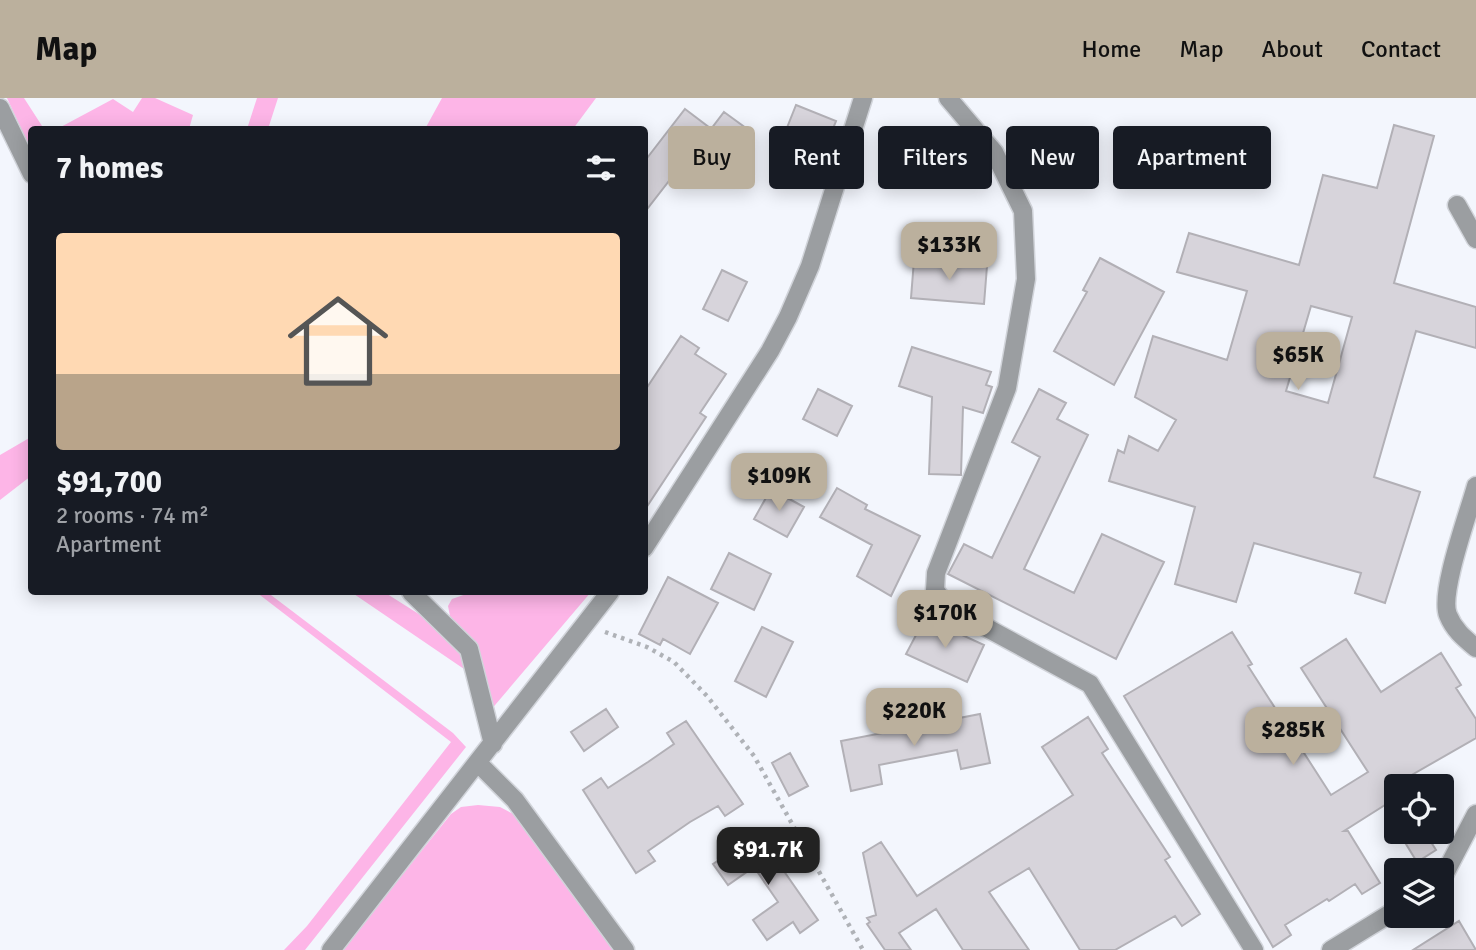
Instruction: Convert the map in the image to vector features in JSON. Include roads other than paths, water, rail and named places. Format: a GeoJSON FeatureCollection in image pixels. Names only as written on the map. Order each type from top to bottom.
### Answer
{"type":"FeatureCollection","features":[{"type":"Feature","properties":{"kind":"street"},"geometry":{"type":"LineString","coordinates":[[648,539],[788,317],[810,266],[863,98]]}},
{"type":"Feature","properties":{"kind":"street"},"geometry":{"type":"LineString","coordinates":[[948,98],[994,152],[1023,211],[1026,279],[1007,388],[936,573],[935,590],[940,597],[976,621],[1090,684],[1254,950]]}},
{"type":"Feature","properties":{"kind":"street"},"geometry":{"type":"LineString","coordinates":[[0,108],[28,166]]}},
{"type":"Feature","properties":{"kind":"street"},"geometry":{"type":"LineString","coordinates":[[1457,205],[1476,239]]}},
{"type":"Feature","properties":{"kind":"street"},"geometry":{"type":"LineString","coordinates":[[1476,486],[1446,591],[1447,612],[1458,634],[1476,648]]}},
{"type":"Feature","properties":{"kind":"street"},"geometry":{"type":"LineString","coordinates":[[414,595],[469,649],[493,744]]}},
{"type":"Feature","properties":{"kind":"street"},"geometry":{"type":"LineString","coordinates":[[331,950],[608,595]]}},
{"type":"Feature","properties":{"kind":"street"},"geometry":{"type":"LineString","coordinates":[[478,763],[514,800],[625,950]]}},
{"type":"Feature","properties":{"kind":"street"},"geometry":{"type":"LineString","coordinates":[[1453,858],[1476,814]]}},
{"type":"Feature","properties":{"kind":"street"},"geometry":{"type":"LineString","coordinates":[[1331,950],[1384,917]]}}]}
